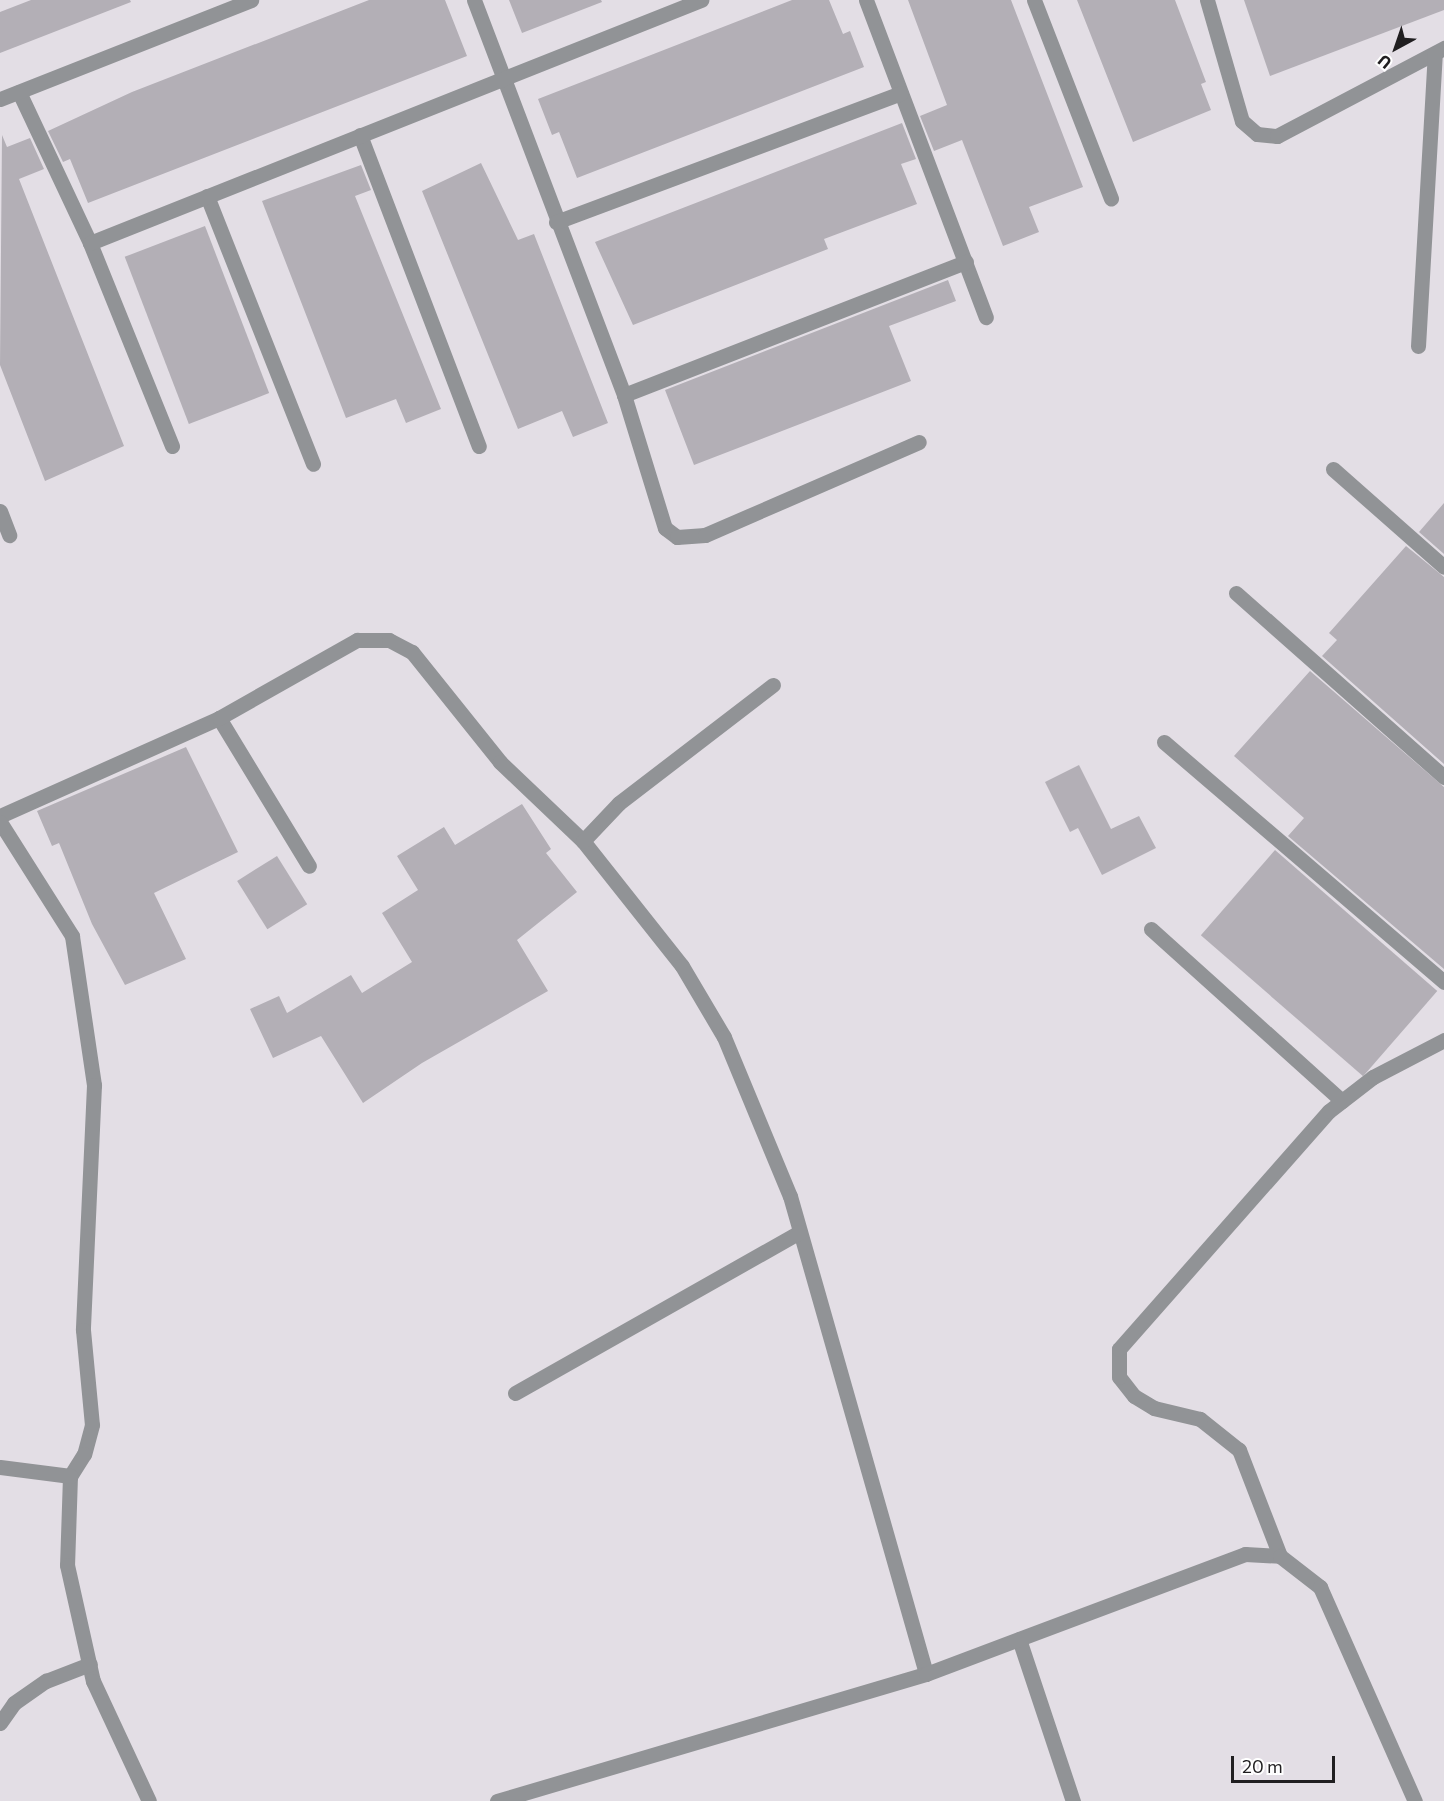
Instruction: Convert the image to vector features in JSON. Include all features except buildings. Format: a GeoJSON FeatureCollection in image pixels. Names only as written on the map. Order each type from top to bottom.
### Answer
{"type":"FeatureCollection","features":[{"type":"Feature","properties":{"kind":"street"},"geometry":{"type":"LineString","coordinates":[[0,99],[251,0]]}},
{"type":"Feature","properties":{"kind":"street"},"geometry":{"type":"LineString","coordinates":[[474,0],[556,222],[624,395],[665,528],[676,537],[705,535],[919,442]]}},
{"type":"Feature","properties":{"kind":"street"},"geometry":{"type":"LineString","coordinates":[[90,243],[701,0]]}},
{"type":"Feature","properties":{"kind":"street"},"geometry":{"type":"LineString","coordinates":[[866,0],[986,317]]}},
{"type":"Feature","properties":{"kind":"street"},"geometry":{"type":"LineString","coordinates":[[1034,0],[1111,199]]}},
{"type":"Feature","properties":{"kind":"street"},"geometry":{"type":"LineString","coordinates":[[1207,0],[1242,121],[1257,134],[1277,136],[1439,51]]}},
{"type":"Feature","properties":{"kind":"street"},"geometry":{"type":"LineString","coordinates":[[1418,346],[1439,51]]}},
{"type":"Feature","properties":{"kind":"street"},"geometry":{"type":"LineString","coordinates":[[19,92],[90,243],[172,446]]}},
{"type":"Feature","properties":{"kind":"street"},"geometry":{"type":"LineString","coordinates":[[556,222],[901,93]]}},
{"type":"Feature","properties":{"kind":"street"},"geometry":{"type":"LineString","coordinates":[[360,135],[479,446]]}},
{"type":"Feature","properties":{"kind":"street"},"geometry":{"type":"LineString","coordinates":[[207,196],[313,464]]}},
{"type":"Feature","properties":{"kind":"street"},"geometry":{"type":"LineString","coordinates":[[624,395],[966,262]]}},
{"type":"Feature","properties":{"kind":"street"},"geometry":{"type":"LineString","coordinates":[[1333,469],[1444,567]]}},
{"type":"Feature","properties":{"kind":"street"},"geometry":{"type":"LineString","coordinates":[[0,511],[9,535]]}},
{"type":"Feature","properties":{"kind":"street"},"geometry":{"type":"LineString","coordinates":[[1236,593],[1444,777]]}},
{"type":"Feature","properties":{"kind":"street"},"geometry":{"type":"LineString","coordinates":[[0,816],[219,718],[357,640],[389,640],[412,652],[500,762],[583,841],[682,966],[724,1037],[800,1232],[926,1674]]}},
{"type":"Feature","properties":{"kind":"street"},"geometry":{"type":"LineString","coordinates":[[583,841],[619,804],[773,685]]}},
{"type":"Feature","properties":{"kind":"street"},"geometry":{"type":"LineString","coordinates":[[219,718],[309,866]]}},
{"type":"Feature","properties":{"kind":"street"},"geometry":{"type":"LineString","coordinates":[[1164,742],[1444,982]]}},
{"type":"Feature","properties":{"kind":"street"},"geometry":{"type":"LineString","coordinates":[[0,822],[72,936],[94,1085],[83,1330],[92,1425],[84,1454],[70,1476],[67,1565],[90,1664],[148,1801]]}},
{"type":"Feature","properties":{"kind":"street"},"geometry":{"type":"LineString","coordinates":[[1151,929],[1342,1101]]}},
{"type":"Feature","properties":{"kind":"street"},"geometry":{"type":"LineString","coordinates":[[1416,1801],[1320,1587],[1280,1556],[1248,1467],[1229,1438],[1200,1419],[1154,1408],[1134,1396],[1119,1377],[1116,1364],[1119,1349],[1153,1307],[1342,1101],[1383,1071],[1444,1040]]}},
{"type":"Feature","properties":{"kind":"street"},"geometry":{"type":"LineString","coordinates":[[515,1392],[800,1232]]}},
{"type":"Feature","properties":{"kind":"street"},"geometry":{"type":"LineString","coordinates":[[0,1467],[70,1476]]}},
{"type":"Feature","properties":{"kind":"street"},"geometry":{"type":"LineString","coordinates":[[497,1801],[926,1674],[1245,1554],[1280,1556]]}},
{"type":"Feature","properties":{"kind":"street"},"geometry":{"type":"LineString","coordinates":[[1019,1639],[1073,1801]]}},
{"type":"Feature","properties":{"kind":"street"},"geometry":{"type":"LineString","coordinates":[[0,1723],[14,1703],[46,1681],[90,1664]]}}]}
